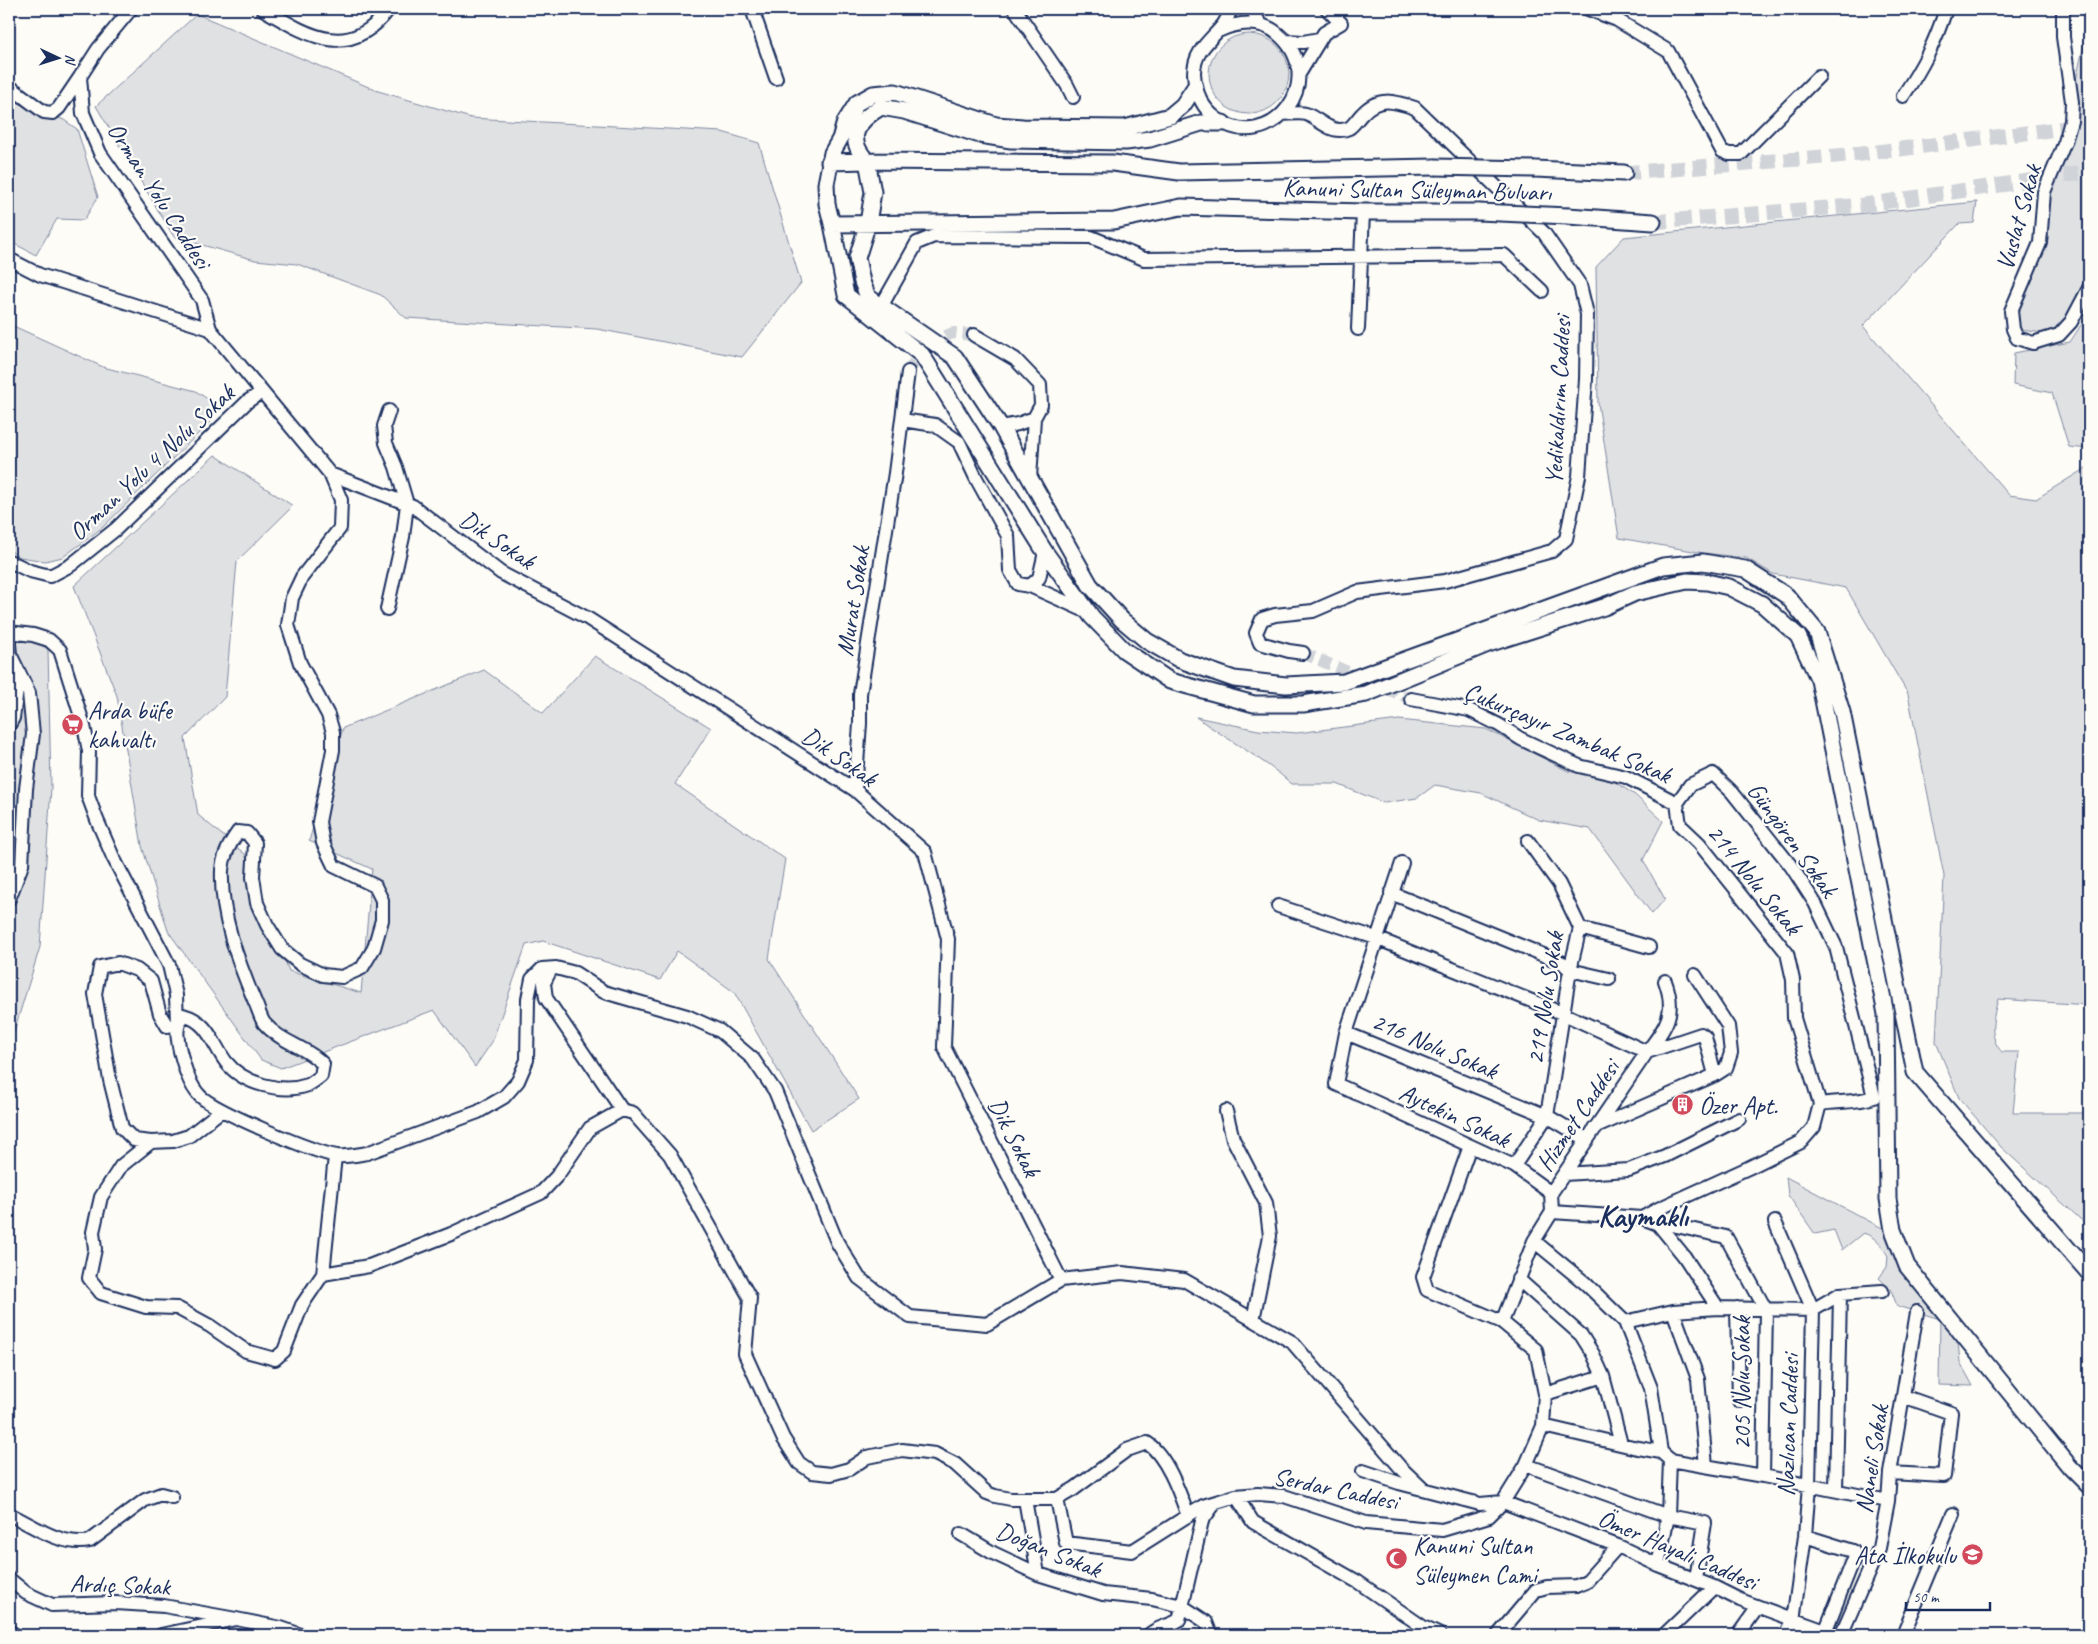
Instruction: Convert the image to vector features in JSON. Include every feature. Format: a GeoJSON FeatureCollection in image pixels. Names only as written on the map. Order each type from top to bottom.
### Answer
{"type":"FeatureCollection","features":[{"type":"Feature","properties":{"kind":"main road"},"geometry":{"type":"LineString","coordinates":[[1195,86],[1183,105],[1170,116],[1126,128],[996,125],[895,92],[873,94],[857,103],[845,122],[829,162],[826,184],[826,204],[832,224],[846,295],[922,355],[1045,552],[1090,613],[1124,650],[1170,681],[1254,704],[1303,704],[1366,694],[1488,644],[1604,607],[1635,593],[1687,581],[1707,582],[1728,587],[1762,604],[1798,636],[1819,680],[1886,1014],[1888,1199],[1893,1230],[1907,1266],[2070,1467],[2089,1486]]}},
{"type":"Feature","properties":{"kind":"main road"},"geometry":{"type":"LineString","coordinates":[[1223,123],[1201,123],[1150,139],[1126,142],[1011,140],[980,135],[904,111],[881,107],[864,116],[855,136],[858,152],[867,161],[873,192],[868,223],[857,258],[862,282],[868,297],[955,358],[1002,427],[1090,585],[1122,620],[1146,641],[1180,660],[1234,679],[1286,684],[1344,682],[1663,566],[1703,562],[1746,569],[1787,596],[1817,632],[1842,712],[1915,1072],[2089,1273]]}},
{"type":"Feature","properties":{"kind":"main road","name":"Kanuni Sultan Süleyman Bulvarı"},"geometry":{"type":"LineString","coordinates":[[829,162],[1113,163],[1179,172],[1435,167],[1624,173]]}},
{"type":"Feature","properties":{"kind":"main road","name":"Kanuni Sultan Süleyman Bulvarı"},"geometry":{"type":"LineString","coordinates":[[832,224],[1114,220],[1181,207],[1363,212],[1480,212],[1653,222]]}},
{"type":"Feature","properties":{"kind":"street"},"geometry":{"type":"LineString","coordinates":[[9,86],[44,112],[54,113],[98,50],[131,9]]}},
{"type":"Feature","properties":{"kind":"street"},"geometry":{"type":"LineString","coordinates":[[263,9],[303,32],[329,39],[345,40],[357,36],[370,27],[389,9]]}},
{"type":"Feature","properties":{"kind":"street"},"geometry":{"type":"LineString","coordinates":[[752,9],[776,78]]}},
{"type":"Feature","properties":{"kind":"street"},"geometry":{"type":"LineString","coordinates":[[1015,9],[1067,85],[1073,97]]}},
{"type":"Feature","properties":{"kind":"street"},"geometry":{"type":"LineString","coordinates":[[1218,31],[1230,9]]}},
{"type":"Feature","properties":{"kind":"street"},"geometry":{"type":"LineString","coordinates":[[1252,9],[1260,24]]}},
{"type":"Feature","properties":{"kind":"street"},"geometry":{"type":"LineString","coordinates":[[1299,74],[1308,62],[1319,39],[1324,33],[1341,23],[1327,9]]}},
{"type":"Feature","properties":{"kind":"street"},"geometry":{"type":"LineString","coordinates":[[1588,9],[1617,20],[1668,51],[1722,151],[1729,154],[1741,154],[1819,76]]}},
{"type":"Feature","properties":{"kind":"street"},"geometry":{"type":"LineString","coordinates":[[1903,96],[1935,44],[1946,9]]}},
{"type":"Feature","properties":{"kind":"street","name":"Vuslat Sokak"},"geometry":{"type":"LineString","coordinates":[[2063,9],[2063,37],[2072,102],[2071,121],[2065,142],[2044,192],[2040,243],[2012,311],[2012,329],[2017,338],[2033,343],[2059,335],[2071,322],[2089,288]]}},
{"type":"Feature","properties":{"kind":"street"},"geometry":{"type":"LineString","coordinates":[[1260,24],[1275,31],[1286,41],[1296,56],[1299,74],[1296,94],[1283,114],[1270,123],[1254,128],[1238,128],[1223,123],[1210,114],[1201,102],[1195,86],[1194,71],[1198,56],[1206,42],[1218,31],[1231,25],[1260,24]]}},
{"type":"Feature","properties":{"kind":"street"},"geometry":{"type":"LineString","coordinates":[[1286,41],[1303,42],[1319,39]]}},
{"type":"Feature","properties":{"kind":"street","name":"Orman Yolu Caddesi"},"geometry":{"type":"LineString","coordinates":[[80,77],[83,113],[100,153],[202,300],[210,329]]}},
{"type":"Feature","properties":{"kind":"street"},"geometry":{"type":"LineString","coordinates":[[1296,94],[1305,114]]}},
{"type":"Feature","properties":{"kind":"street","name":"Yedikaldırım Caddesi"},"geometry":{"type":"LineString","coordinates":[[1283,114],[1305,114],[1336,130],[1349,128],[1367,108],[1379,101],[1392,101],[1415,108],[1544,233],[1580,285],[1587,314],[1579,476],[1566,539],[1552,551],[1445,581],[1357,592],[1313,611],[1275,615],[1262,619],[1256,633],[1260,643],[1303,653]]}},
{"type":"Feature","properties":{"kind":"street"},"geometry":{"type":"LineString","coordinates":[[1358,329],[1363,212]]}},
{"type":"Feature","properties":{"kind":"street"},"geometry":{"type":"LineString","coordinates":[[882,305],[917,243],[934,236],[1091,238],[1144,259],[1360,255],[1504,255],[1542,291]]}},
{"type":"Feature","properties":{"kind":"street"},"geometry":{"type":"LineString","coordinates":[[9,259],[40,275],[210,329],[330,474],[341,500],[340,528],[302,577],[292,598],[288,625],[300,663],[328,715],[333,732],[333,750],[324,788],[319,822],[323,843],[334,866],[374,886],[382,900],[382,920],[374,948],[362,968],[342,977],[323,975],[300,964],[282,949],[267,926],[257,903],[253,877],[254,843],[247,833],[238,832],[228,846],[222,869],[226,916],[249,988],[264,1022],[283,1040],[314,1054],[322,1064],[321,1076],[309,1085],[287,1088],[262,1084],[239,1075],[227,1063],[208,1031],[195,1018],[183,1015],[177,1024],[167,1026],[160,1014],[151,981],[137,970],[118,963],[100,967],[94,994],[110,1080],[122,1128],[134,1140],[151,1142],[173,1141],[189,1136],[222,1110]]}},
{"type":"Feature","properties":{"kind":"street"},"geometry":{"type":"LineString","coordinates":[[974,335],[1015,358],[1040,386],[1042,405],[1034,418],[1030,478]]}},
{"type":"Feature","properties":{"kind":"street","name":"Murat Sokak"},"geometry":{"type":"LineString","coordinates":[[854,790],[860,724],[860,694],[895,473],[908,372]]}},
{"type":"Feature","properties":{"kind":"street","name":"Orman Yolu 4 Nolu Sokak"},"geometry":{"type":"LineString","coordinates":[[9,561],[50,576],[70,566],[116,529],[248,401],[262,392]]}},
{"type":"Feature","properties":{"kind":"street"},"geometry":{"type":"LineString","coordinates":[[387,609],[403,537],[407,504],[396,467],[386,443],[384,426],[389,411]]}},
{"type":"Feature","properties":{"kind":"street"},"geometry":{"type":"LineString","coordinates":[[1002,427],[1034,418]]}},
{"type":"Feature","properties":{"kind":"street"},"geometry":{"type":"LineString","coordinates":[[902,420],[935,424],[959,442],[976,478],[1008,536],[1010,570],[1018,584],[1030,586],[1090,613]]}},
{"type":"Feature","properties":{"kind":"street","name":"Dik Sokak"},"geometry":{"type":"LineString","coordinates":[[330,474],[413,506],[501,573],[587,618],[854,790],[925,852],[948,939],[944,1047],[1061,1280]]}},
{"type":"Feature","properties":{"kind":"street"},"geometry":{"type":"LineString","coordinates":[[1030,586],[1039,578],[1045,552]]}},
{"type":"Feature","properties":{"kind":"street"},"geometry":{"type":"LineString","coordinates":[[9,632],[33,635],[48,640],[60,650],[84,726],[89,751],[88,796],[114,857],[169,965],[176,995],[178,1040],[184,1070],[200,1096],[222,1110],[335,1156],[349,1157],[367,1153],[478,1112],[504,1097],[518,1081],[528,1060],[526,1028],[528,999],[532,979],[542,970],[551,968],[575,973],[604,992],[696,1020],[720,1031],[753,1059],[775,1091],[836,1242],[859,1278],[910,1317],[987,1324],[1061,1280],[1122,1273],[1184,1280],[1292,1342],[1400,1467],[1423,1489]]}},
{"type":"Feature","properties":{"kind":"street"},"geometry":{"type":"LineString","coordinates":[[9,644],[10,654],[29,693],[33,734],[26,789],[22,865],[9,899]]}},
{"type":"Feature","properties":{"kind":"street"},"geometry":{"type":"LineString","coordinates":[[9,666],[17,690],[13,718],[9,725]]}},
{"type":"Feature","properties":{"kind":"street","name":"Çukurçayır Zambak Sokak"},"geometry":{"type":"LineString","coordinates":[[1411,699],[1469,710],[1499,725],[1521,739],[1579,766],[1626,777],[1677,803]]}},
{"type":"Feature","properties":{"kind":"street","name":"Güngören Sokak"},"geometry":{"type":"LineString","coordinates":[[1677,803],[1690,785],[1713,774],[1732,792],[1791,866],[1814,903],[1836,947],[1874,1097],[1862,1101],[1836,1101],[1820,1104]]}},
{"type":"Feature","properties":{"kind":"street","name":"214 Nolu Sokak"},"geometry":{"type":"LineString","coordinates":[[1677,803],[1680,825],[1699,843],[1787,953],[1793,980],[1794,1018],[1820,1104]]}},
{"type":"Feature","properties":{"kind":"street","name":"219 Nolu Sokak"},"geometry":{"type":"LineString","coordinates":[[1514,1166],[1547,1116],[1570,970],[1580,928],[1559,884],[1528,841]]}},
{"type":"Feature","properties":{"kind":"street"},"geometry":{"type":"LineString","coordinates":[[1346,1033],[1402,863]]}},
{"type":"Feature","properties":{"kind":"street"},"geometry":{"type":"LineString","coordinates":[[1392,893],[1563,963],[1570,970],[1609,979]]}},
{"type":"Feature","properties":{"kind":"street"},"geometry":{"type":"LineString","coordinates":[[1278,906],[1376,938],[1564,1014],[1647,1052],[1666,1028],[1671,1008],[1665,981]]}},
{"type":"Feature","properties":{"kind":"street"},"geometry":{"type":"LineString","coordinates":[[1580,928],[1649,947]]}},
{"type":"Feature","properties":{"kind":"street"},"geometry":{"type":"LineString","coordinates":[[551,968],[544,983],[546,998],[622,1110],[633,1113],[670,1155],[750,1298],[745,1354],[783,1438],[799,1463],[812,1472],[831,1474],[849,1470],[867,1457],[902,1450],[935,1454],[955,1464],[987,1493],[1011,1499],[1057,1499],[1074,1489],[1127,1450],[1147,1444],[1154,1448],[1175,1483],[1188,1516]]}},
{"type":"Feature","properties":{"kind":"street"},"geometry":{"type":"LineString","coordinates":[[1590,1134],[1726,1068],[1731,1053],[1728,1026],[1695,976]]}},
{"type":"Feature","properties":{"kind":"street","name":"Aytekin Sokak"},"geometry":{"type":"LineString","coordinates":[[1346,1033],[1336,1084],[1514,1166],[1550,1193]]}},
{"type":"Feature","properties":{"kind":"street","name":"216 Nolu Sokak"},"geometry":{"type":"LineString","coordinates":[[1346,1033],[1590,1134]]}},
{"type":"Feature","properties":{"kind":"street","name":"Hizmet Caddesi"},"geometry":{"type":"LineString","coordinates":[[1642,1218],[1552,1212],[1550,1193],[1647,1052],[1701,1034],[1705,1037],[1715,1075]]}},
{"type":"Feature","properties":{"kind":"street"},"geometry":{"type":"LineString","coordinates":[[1642,1218],[1801,1142],[1814,1127],[1820,1104]]}},
{"type":"Feature","properties":{"kind":"street"},"geometry":{"type":"LineString","coordinates":[[323,1274],[369,1266],[452,1234],[541,1193],[557,1176],[590,1128],[622,1110]]}},
{"type":"Feature","properties":{"kind":"street"},"geometry":{"type":"LineString","coordinates":[[1226,1111],[1233,1139],[1266,1203],[1270,1236],[1253,1320]]}},
{"type":"Feature","properties":{"kind":"street"},"geometry":{"type":"LineString","coordinates":[[1564,1174],[1630,1170],[1665,1156],[1739,1119]]}},
{"type":"Feature","properties":{"kind":"street"},"geometry":{"type":"LineString","coordinates":[[151,1142],[121,1166],[101,1197],[93,1232],[95,1249],[89,1278],[101,1293],[146,1307],[177,1308],[210,1326],[246,1351],[275,1359],[284,1351],[302,1305],[323,1274],[335,1156]]}},
{"type":"Feature","properties":{"kind":"street","name":"Serdar Caddesi"},"geometry":{"type":"LineString","coordinates":[[1057,1499],[1066,1543],[1132,1551],[1204,1506],[1236,1496],[1258,1494],[1284,1496],[1366,1523],[1442,1530],[1489,1516],[1503,1502],[1526,1465],[1543,1426],[1546,1394],[1536,1350],[1502,1322],[1427,1290],[1423,1277],[1470,1146]]}},
{"type":"Feature","properties":{"kind":"street"},"geometry":{"type":"LineString","coordinates":[[1502,1322],[1534,1241],[1552,1212]]}},
{"type":"Feature","properties":{"kind":"street","name":"205 Nolu Sokak"},"geometry":{"type":"LineString","coordinates":[[1642,1218],[1658,1224],[1672,1225],[1726,1237],[1766,1310],[1763,1476]]}},
{"type":"Feature","properties":{"kind":"street","name":"Nazlıcan Caddesi"},"geometry":{"type":"LineString","coordinates":[[1775,1222],[1813,1310],[1809,1485],[1805,1536],[1793,1621],[1786,1635]]}},
{"type":"Feature","properties":{"kind":"street"},"geometry":{"type":"LineString","coordinates":[[1658,1224],[1684,1256],[1718,1308]]}},
{"type":"Feature","properties":{"kind":"street"},"geometry":{"type":"LineString","coordinates":[[1534,1241],[1585,1283],[1625,1322],[1651,1388],[1665,1456],[1668,1516],[1658,1565]]}},
{"type":"Feature","properties":{"kind":"street"},"geometry":{"type":"LineString","coordinates":[[1518,1279],[1581,1335],[1593,1354],[1603,1376],[1621,1444]]}},
{"type":"Feature","properties":{"kind":"street"},"geometry":{"type":"LineString","coordinates":[[1625,1322],[1673,1311],[1718,1308],[1813,1310],[1840,1294],[1882,1291]]}},
{"type":"Feature","properties":{"kind":"street"},"geometry":{"type":"LineString","coordinates":[[1836,1490],[1840,1294]]}},
{"type":"Feature","properties":{"kind":"street"},"geometry":{"type":"LineString","coordinates":[[1738,1308],[1739,1401]]}},
{"type":"Feature","properties":{"kind":"street"},"geometry":{"type":"LineString","coordinates":[[1673,1311],[1698,1379],[1706,1466]]}},
{"type":"Feature","properties":{"kind":"street","name":"Naneli Sokak"},"geometry":{"type":"LineString","coordinates":[[1841,1635],[1879,1548],[1917,1312]]}},
{"type":"Feature","properties":{"kind":"street"},"geometry":{"type":"LineString","coordinates":[[1546,1394],[1603,1376]]}},
{"type":"Feature","properties":{"kind":"street"},"geometry":{"type":"LineString","coordinates":[[1890,1473],[1944,1476],[1951,1413],[1904,1396]]}},
{"type":"Feature","properties":{"kind":"street"},"geometry":{"type":"LineString","coordinates":[[1543,1426],[1706,1466],[1888,1501]]}},
{"type":"Feature","properties":{"kind":"street"},"geometry":{"type":"LineString","coordinates":[[1526,1465],[1668,1516],[1705,1523],[1696,1579]]}},
{"type":"Feature","properties":{"kind":"street"},"geometry":{"type":"LineString","coordinates":[[1363,1471],[1480,1504],[1503,1502]]}},
{"type":"Feature","properties":{"kind":"street","name":"Ardıç Sokak"},"geometry":{"type":"LineString","coordinates":[[9,1514],[65,1541],[81,1543],[90,1541],[145,1500],[161,1494],[172,1497]]}},
{"type":"Feature","properties":{"kind":"street"},"geometry":{"type":"LineString","coordinates":[[1236,1496],[1253,1522],[1358,1582],[1423,1627],[1440,1635]]}},
{"type":"Feature","properties":{"kind":"street"},"geometry":{"type":"LineString","coordinates":[[1025,1500],[1038,1574]]}},
{"type":"Feature","properties":{"kind":"street","name":"Ömer Hayali Caddesi"},"geometry":{"type":"LineString","coordinates":[[1503,1502],[1618,1546],[1658,1565],[1714,1586],[1758,1607],[1830,1633]]}},
{"type":"Feature","properties":{"kind":"street"},"geometry":{"type":"LineString","coordinates":[[1150,1634],[1179,1620],[1202,1521],[1215,1503]]}},
{"type":"Feature","properties":{"kind":"street"},"geometry":{"type":"LineString","coordinates":[[1903,1635],[1953,1514]]}},
{"type":"Feature","properties":{"kind":"street","name":"Doğan Sokak"},"geometry":{"type":"LineString","coordinates":[[961,1534],[993,1553],[1038,1574],[1103,1594],[1152,1599],[1182,1606]]}},
{"type":"Feature","properties":{"kind":"street"},"geometry":{"type":"LineString","coordinates":[[1805,1536],[1853,1551],[1855,1556],[1830,1633]]}},
{"type":"Feature","properties":{"kind":"street"},"geometry":{"type":"LineString","coordinates":[[1498,1635],[1536,1590],[1547,1587],[1576,1586],[1586,1582],[1618,1546]]}},
{"type":"Feature","properties":{"kind":"street","name":"Ardıç Sokak"},"geometry":{"type":"LineString","coordinates":[[9,1579],[26,1593],[52,1605],[116,1602],[155,1605],[281,1628],[301,1635]]}},
{"type":"Feature","properties":{"kind":"street"},"geometry":{"type":"LineString","coordinates":[[1664,1635],[1714,1586]]}},
{"type":"Feature","properties":{"kind":"street"},"geometry":{"type":"LineString","coordinates":[[1182,1606],[1206,1622],[1212,1635]]}},
{"type":"Feature","properties":{"kind":"street"},"geometry":{"type":"LineString","coordinates":[[1738,1635],[1758,1607]]}},
{"type":"Feature","properties":{"kind":"street"},"geometry":{"type":"LineString","coordinates":[[161,1635],[236,1619]]}},
{"type":"Feature","properties":{"kind":"street"},"geometry":{"type":"LineString","coordinates":[[9,1631],[15,1635]]}},
{"type":"Feature","properties":{"kind":"shaded area"},"geometry":{"type":"Polygon","coordinates":[[[197,14],[378,91],[471,118],[722,132],[759,143],[801,283],[742,357],[597,329],[406,318],[381,295],[297,264],[255,260],[174,237],[96,106],[197,14]]]}},
{"type":"Feature","properties":{"kind":"shaded area"},"geometry":{"type":"Polygon","coordinates":[[[2089,21],[2089,287],[2059,335],[2013,329],[2040,243],[2089,21]]]}},
{"type":"Feature","properties":{"kind":"shaded area"},"geometry":{"type":"Polygon","coordinates":[[[1249,34],[1264,37],[1277,46],[1286,59],[1289,74],[1286,89],[1277,102],[1264,111],[1249,114],[1234,111],[1221,102],[1212,89],[1209,74],[1212,59],[1221,46],[1234,37],[1249,34]]]}},
{"type":"Feature","properties":{"kind":"shaded area"},"geometry":{"type":"Polygon","coordinates":[[[9,98],[64,120],[77,129],[98,197],[84,220],[57,219],[36,255],[9,241],[9,98]]]}},
{"type":"Feature","properties":{"kind":"shaded area"},"geometry":{"type":"Polygon","coordinates":[[[1977,202],[1974,223],[1959,224],[1863,326],[2009,495],[2036,499],[2089,466],[2089,1005],[1998,999],[1993,1034],[2002,1052],[2019,1052],[2013,1113],[2089,1113],[2089,1227],[2001,1147],[1959,1098],[1936,1042],[1944,876],[1908,694],[1846,588],[1773,574],[1746,558],[1704,553],[1619,538],[1598,403],[1596,267],[1624,237],[1977,202]]]}},
{"type":"Feature","properties":{"kind":"shaded area"},"geometry":{"type":"Polygon","coordinates":[[[2089,313],[2089,449],[2069,447],[2052,393],[2013,385],[2014,353],[2070,342],[2089,313]]]}},
{"type":"Feature","properties":{"kind":"shaded area"},"geometry":{"type":"Polygon","coordinates":[[[9,324],[103,367],[196,391],[216,405],[210,422],[102,528],[63,557],[45,561],[20,557],[9,550],[9,324]]]}},
{"type":"Feature","properties":{"kind":"shaded area"},"geometry":{"type":"Polygon","coordinates":[[[215,455],[293,506],[237,561],[225,697],[185,738],[198,815],[245,854],[289,971],[361,993],[372,869],[309,841],[343,728],[484,670],[543,713],[595,656],[711,728],[675,784],[785,859],[769,959],[859,1099],[811,1130],[734,992],[677,951],[660,980],[543,941],[526,945],[492,1042],[475,1067],[434,1010],[281,1068],[261,1060],[168,931],[142,846],[117,696],[74,586],[215,455]]]}},
{"type":"Feature","properties":{"kind":"shaded area"},"geometry":{"type":"Polygon","coordinates":[[[9,636],[36,642],[48,649],[51,788],[40,947],[9,1048],[9,636]]]}},
{"type":"Feature","properties":{"kind":"shaded area"},"geometry":{"type":"Polygon","coordinates":[[[1196,717],[1258,730],[1297,733],[1399,720],[1486,729],[1568,771],[1612,780],[1635,795],[1663,821],[1643,860],[1665,899],[1652,914],[1590,829],[1539,820],[1481,793],[1435,785],[1417,798],[1384,803],[1337,784],[1292,784],[1257,757],[1196,717]]]}},
{"type":"Feature","properties":{"kind":"shaded area"},"geometry":{"type":"Polygon","coordinates":[[[1786,1177],[1884,1229],[1903,1273],[1943,1319],[1958,1342],[1960,1362],[1973,1386],[1939,1385],[1940,1319],[1897,1306],[1891,1290],[1879,1278],[1887,1267],[1888,1256],[1878,1242],[1871,1236],[1863,1233],[1842,1250],[1834,1230],[1815,1234],[1788,1195],[1786,1177]]]}},
{"type":"Feature","properties":{"kind":"tunnel"},"geometry":{"type":"LineString","coordinates":[[1624,173],[1861,154],[2089,125]]}},
{"type":"Feature","properties":{"kind":"tunnel"},"geometry":{"type":"LineString","coordinates":[[1653,222],[1864,205],[2089,172]]}},
{"type":"Feature","properties":{"kind":"tunnel"},"geometry":{"type":"LineString","coordinates":[[908,372],[926,344],[953,333],[974,335]]}},
{"type":"Feature","properties":{"kind":"tunnel"},"geometry":{"type":"LineString","coordinates":[[1303,653],[1411,699]]}},
{"type":"Feature","properties":{"kind":"place","name":"Arda büfe kahvaltı"},"geometry":{"type":"Point","coordinates":[72,724]}},
{"type":"Feature","properties":{"kind":"place","name":"Özer Apt."},"geometry":{"type":"Point","coordinates":[1683,1105]}},
{"type":"Feature","properties":{"kind":"place","name":"Ata İlkokulu"},"geometry":{"type":"Point","coordinates":[1972,1555]}},
{"type":"Feature","properties":{"kind":"place","name":"Kanuni Sultan Süleymen Cami"},"geometry":{"type":"Point","coordinates":[1397,1559]}},
{"type":"Feature","properties":{"kind":"district","name":"Kaymaklı"},"geometry":{"type":"Point","coordinates":[1643,1216]}}]}
